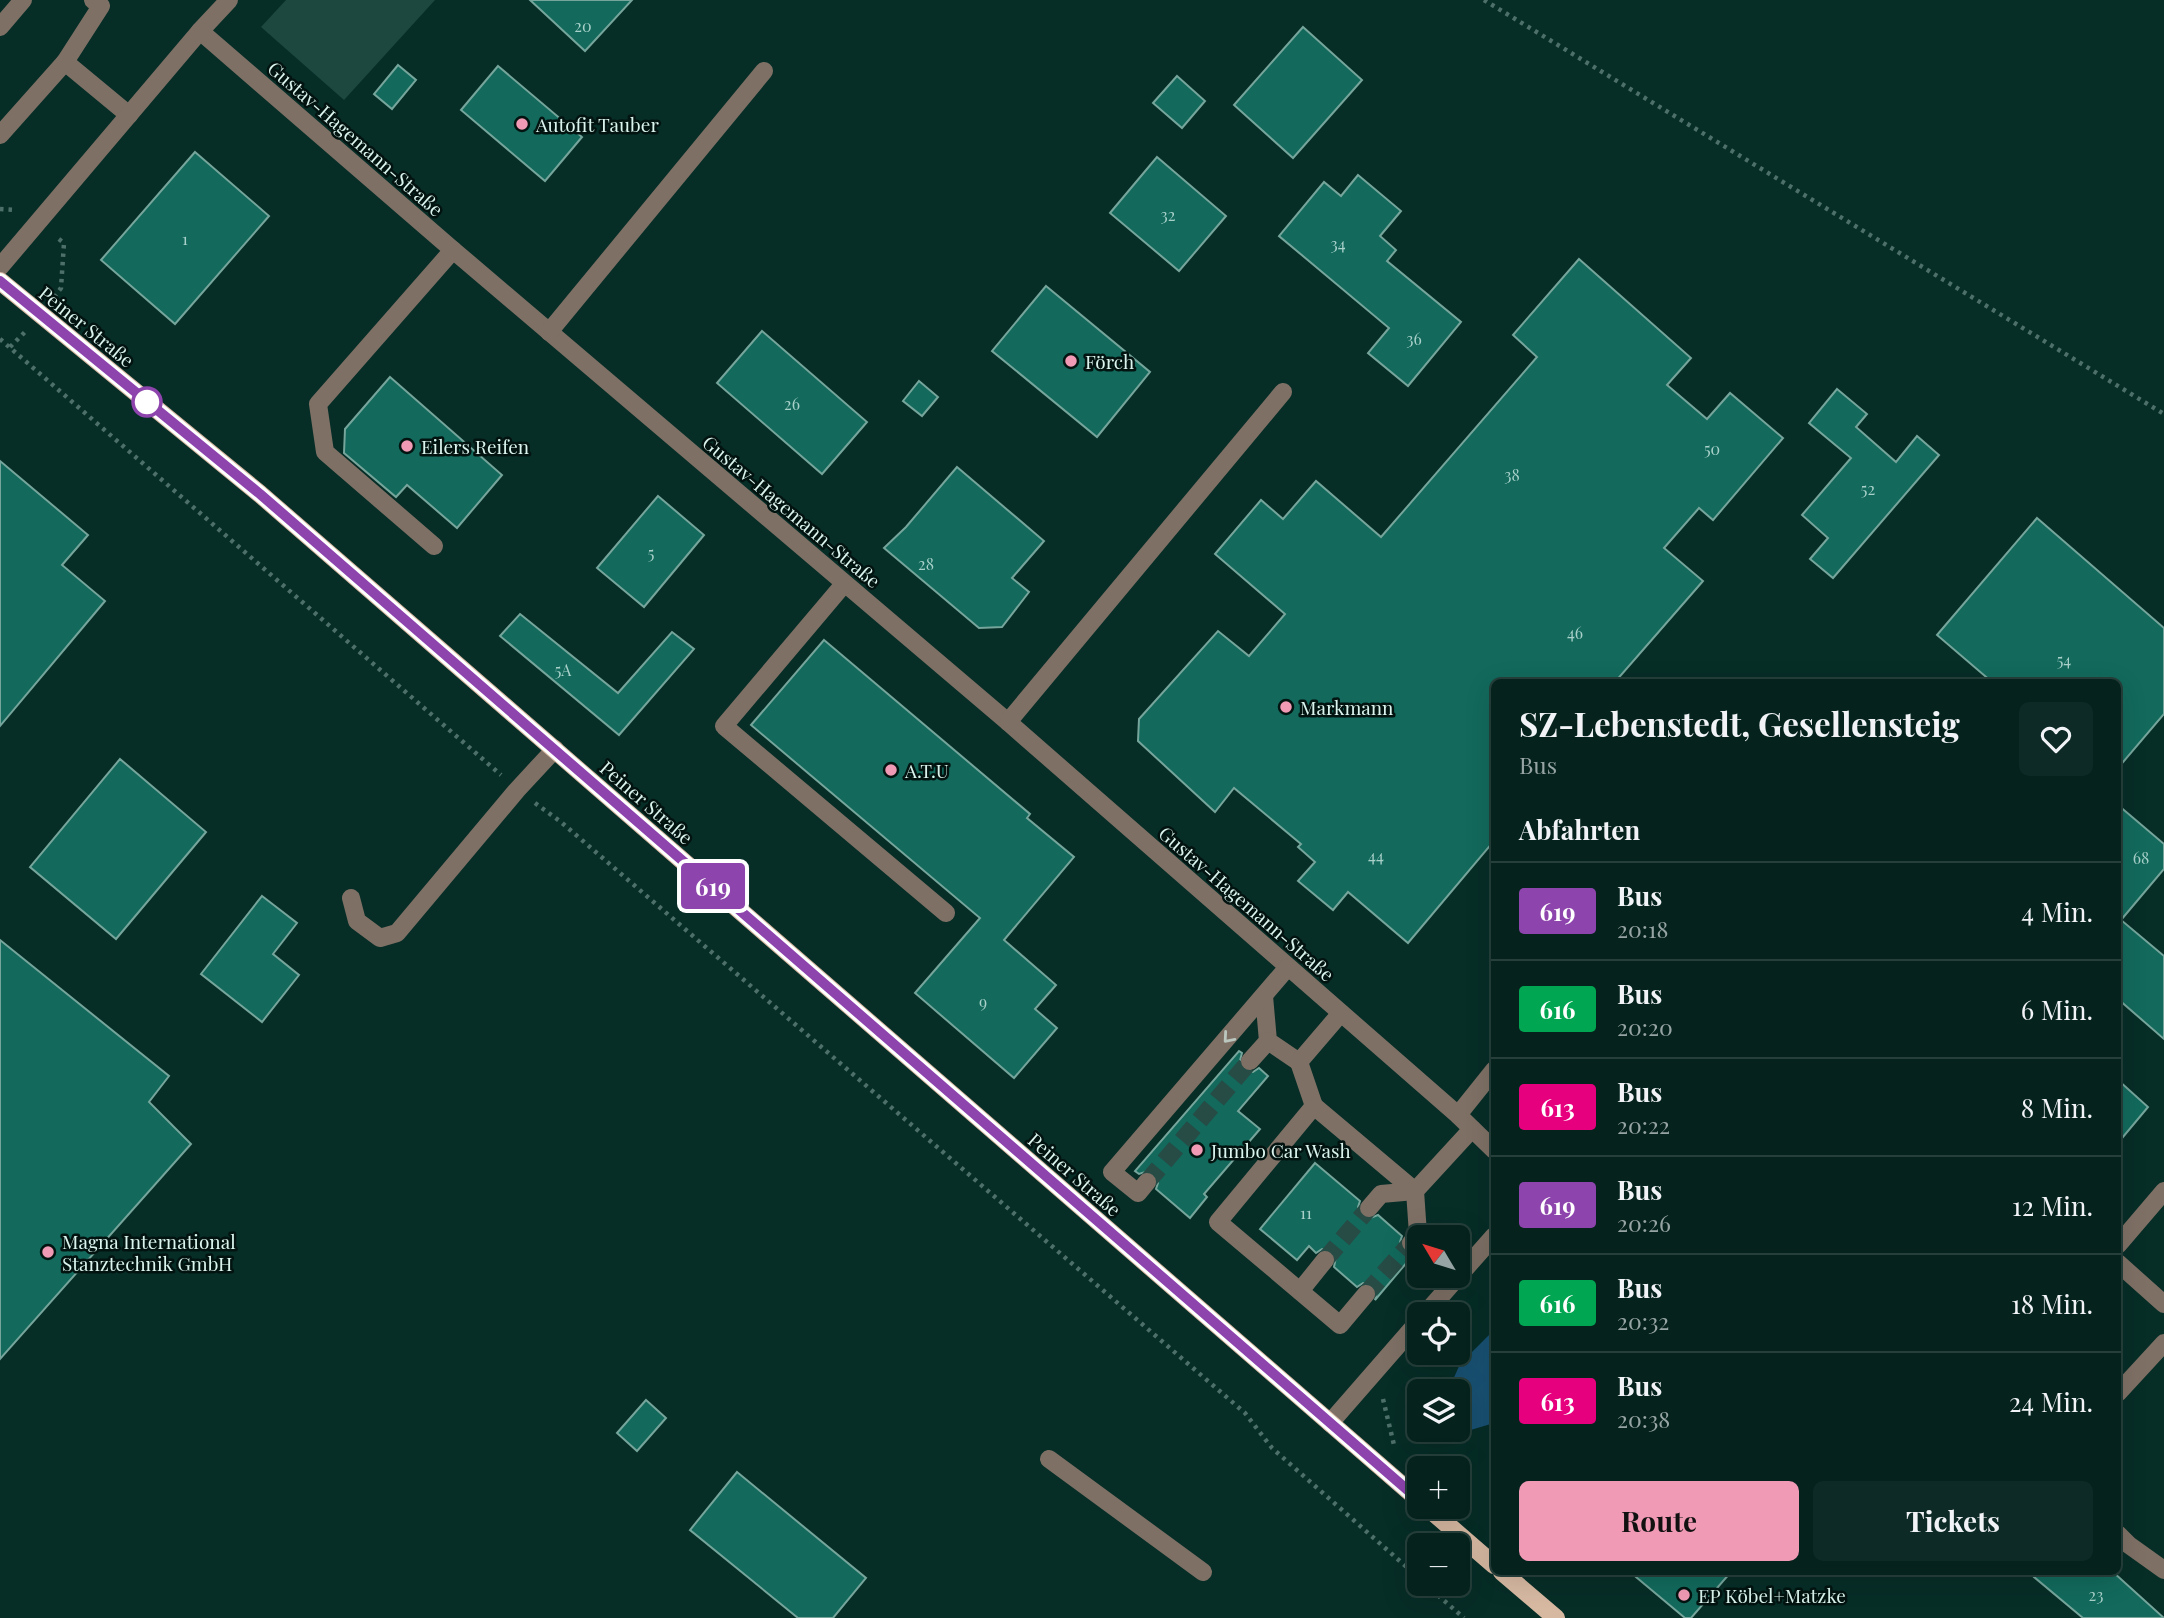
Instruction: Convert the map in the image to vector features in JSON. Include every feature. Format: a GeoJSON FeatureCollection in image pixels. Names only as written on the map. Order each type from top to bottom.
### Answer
{"type":"FeatureCollection","features":[{"type":"Feature","properties":{"kind":"main road","name":"Peiner Straße"},"geometry":{"type":"LineString","coordinates":[[0,281],[260,494],[1407,1490]]}},
{"type":"Feature","properties":{"kind":"main road"},"geometry":{"type":"LineString","coordinates":[[1441,1519],[1491,1562]]}},
{"type":"Feature","properties":{"kind":"main road"},"geometry":{"type":"LineString","coordinates":[[1506,1575],[1556,1618]]}},
{"type":"Feature","properties":{"kind":"street"},"geometry":{"type":"LineString","coordinates":[[0,27],[23,0]]}},
{"type":"Feature","properties":{"kind":"street"},"geometry":{"type":"LineString","coordinates":[[0,135],[65,62],[101,6],[93,0]]}},
{"type":"Feature","properties":{"kind":"street"},"geometry":{"type":"LineString","coordinates":[[0,267],[224,2]]}},
{"type":"Feature","properties":{"kind":"street","name":"Gustav-Hagemann-Straße"},"geometry":{"type":"LineString","coordinates":[[200,31],[1008,722],[1458,1115],[1491,1147]]}},
{"type":"Feature","properties":{"kind":"street"},"geometry":{"type":"LineString","coordinates":[[65,62],[129,115]]}},
{"type":"Feature","properties":{"kind":"street"},"geometry":{"type":"LineString","coordinates":[[549,332],[764,71]]}},
{"type":"Feature","properties":{"kind":"street"},"geometry":{"type":"LineString","coordinates":[[435,546],[325,452],[318,404],[453,250]]}},
{"type":"Feature","properties":{"kind":"street"},"geometry":{"type":"LineString","coordinates":[[1008,722],[1283,392]]}},
{"type":"Feature","properties":{"kind":"street"},"geometry":{"type":"LineString","coordinates":[[845,584],[724,726],[946,913]]}},
{"type":"Feature","properties":{"kind":"street"},"geometry":{"type":"LineString","coordinates":[[351,898],[357,922],[380,938],[397,933],[517,790],[555,750]]}},
{"type":"Feature","properties":{"kind":"street"},"geometry":{"type":"LineString","coordinates":[[1147,1182],[1138,1193],[1112,1172],[1288,967]]}},
{"type":"Feature","properties":{"kind":"street"},"geometry":{"type":"LineString","coordinates":[[1250,1061],[1268,1041],[1264,996]]}},
{"type":"Feature","properties":{"kind":"street"},"geometry":{"type":"LineString","coordinates":[[1299,1062],[1341,1013]]}},
{"type":"Feature","properties":{"kind":"street"},"geometry":{"type":"LineString","coordinates":[[1268,1041],[1299,1062],[1314,1106],[1415,1191],[1417,1225]]}},
{"type":"Feature","properties":{"kind":"street"},"geometry":{"type":"LineString","coordinates":[[1458,1115],[1491,1073]]}},
{"type":"Feature","properties":{"kind":"street"},"geometry":{"type":"LineString","coordinates":[[1314,1106],[1218,1222],[1340,1325],[1366,1294]]}},
{"type":"Feature","properties":{"kind":"street"},"geometry":{"type":"LineString","coordinates":[[1369,1208],[1381,1194],[1415,1191],[1472,1129]]}},
{"type":"Feature","properties":{"kind":"street"},"geometry":{"type":"LineString","coordinates":[[2121,1241],[2164,1191]]}},
{"type":"Feature","properties":{"kind":"street"},"geometry":{"type":"LineString","coordinates":[[1436,1302],[1491,1239]]}},
{"type":"Feature","properties":{"kind":"street"},"geometry":{"type":"LineString","coordinates":[[1300,1291],[1325,1260]]}},
{"type":"Feature","properties":{"kind":"street"},"geometry":{"type":"LineString","coordinates":[[2121,1267],[2164,1304]]}},
{"type":"Feature","properties":{"kind":"street"},"geometry":{"type":"LineString","coordinates":[[1330,1423],[1407,1335]]}},
{"type":"Feature","properties":{"kind":"street"},"geometry":{"type":"LineString","coordinates":[[2121,1390],[2164,1343]]}},
{"type":"Feature","properties":{"kind":"street"},"geometry":{"type":"LineString","coordinates":[[1049,1459],[1203,1572]]}},
{"type":"Feature","properties":{"kind":"street"},"geometry":{"type":"LineString","coordinates":[[2121,1537],[2164,1570]]}},
{"type":"Feature","properties":{"kind":"path"},"geometry":{"type":"LineString","coordinates":[[1483,0],[2164,414]]}},
{"type":"Feature","properties":{"kind":"path"},"geometry":{"type":"LineString","coordinates":[[0,208],[23,210],[64,243],[61,288],[41,316],[10,347]]}},
{"type":"Feature","properties":{"kind":"path"},"geometry":{"type":"LineString","coordinates":[[0,340],[517,790],[561,822],[1234,1404],[1272,1448],[1407,1567]]}},
{"type":"Feature","properties":{"kind":"path"},"geometry":{"type":"LineString","coordinates":[[1380,1366],[1383,1404],[1395,1448]]}},
{"type":"Feature","properties":{"kind":"path"},"geometry":{"type":"LineString","coordinates":[[1439,1596],[1464,1618]]}},
{"type":"Feature","properties":{"kind":"green space"},"geometry":{"type":"Polygon","coordinates":[[[286,0],[435,0],[344,100],[261,27],[286,0]]]}},
{"type":"Feature","properties":{"kind":"water"},"geometry":{"type":"Polygon","coordinates":[[[1491,1333],[1491,1424],[1470,1430],[1470,1379],[1453,1379],[1460,1365],[1470,1365],[1470,1354],[1491,1333]]]}},
{"type":"Feature","properties":{"kind":"building"},"geometry":{"type":"Polygon","coordinates":[[[530,0],[632,0],[585,51],[530,0]]]}},
{"type":"Feature","properties":{"kind":"building"},"geometry":{"type":"Polygon","coordinates":[[[1303,27],[1362,80],[1293,158],[1234,105],[1303,27]]]}},
{"type":"Feature","properties":{"kind":"building"},"geometry":{"type":"Polygon","coordinates":[[[398,65],[416,80],[392,109],[374,94],[398,65]]]}},
{"type":"Feature","properties":{"kind":"building","name":"Autofit Tauber"},"geometry":{"type":"Polygon","coordinates":[[[498,66],[582,137],[545,181],[461,110],[498,66]]]}},
{"type":"Feature","properties":{"kind":"building"},"geometry":{"type":"Polygon","coordinates":[[[1177,76],[1205,101],[1182,128],[1153,103],[1177,76]]]}},
{"type":"Feature","properties":{"kind":"building"},"geometry":{"type":"Polygon","coordinates":[[[195,152],[269,216],[175,324],[101,260],[195,152]]]}},
{"type":"Feature","properties":{"kind":"building"},"geometry":{"type":"Polygon","coordinates":[[[1157,157],[1226,216],[1179,271],[1110,213],[1157,157]]]}},
{"type":"Feature","properties":{"kind":"building"},"geometry":{"type":"Polygon","coordinates":[[[1358,175],[1401,211],[1380,236],[1396,250],[1387,261],[1461,322],[1408,386],[1368,353],[1389,328],[1279,236],[1324,182],[1341,196],[1358,175]]]}},
{"type":"Feature","properties":{"kind":"building"},"geometry":{"type":"Polygon","coordinates":[[[1579,259],[1691,358],[1667,385],[1707,419],[1730,393],[1783,438],[1713,520],[1699,508],[1664,548],[1703,581],[1618,679],[1491,679],[1491,845],[1408,943],[1348,892],[1333,910],[1298,881],[1315,862],[1298,847],[1301,844],[1234,788],[1215,812],[1138,741],[1139,719],[1218,631],[1249,656],[1285,614],[1215,554],[1261,500],[1283,519],[1316,481],[1381,537],[1537,357],[1513,335],[1579,259]]]}},
{"type":"Feature","properties":{"kind":"building","name":"Förch"},"geometry":{"type":"Polygon","coordinates":[[[1046,286],[1150,372],[1097,437],[992,351],[1046,286]]]}},
{"type":"Feature","properties":{"kind":"building"},"geometry":{"type":"Polygon","coordinates":[[[762,331],[867,422],[822,474],[717,383],[762,331]]]}},
{"type":"Feature","properties":{"kind":"building","name":"Eilers Reifen"},"geometry":{"type":"Polygon","coordinates":[[[390,377],[502,475],[457,528],[407,485],[396,497],[344,453],[345,429],[390,377]]]}},
{"type":"Feature","properties":{"kind":"building"},"geometry":{"type":"Polygon","coordinates":[[[919,381],[938,397],[922,416],[903,401],[919,381]]]}},
{"type":"Feature","properties":{"kind":"building"},"geometry":{"type":"Polygon","coordinates":[[[1837,389],[1867,414],[1856,427],[1896,462],[1917,436],[1939,455],[1833,578],[1810,559],[1828,538],[1802,515],[1851,458],[1809,423],[1837,389]]]}},
{"type":"Feature","properties":{"kind":"building"},"geometry":{"type":"Polygon","coordinates":[[[0,461],[88,535],[62,565],[105,601],[0,726],[0,461]]]}},
{"type":"Feature","properties":{"kind":"building"},"geometry":{"type":"Polygon","coordinates":[[[957,467],[1044,541],[1012,578],[1029,592],[1002,627],[979,628],[884,548],[906,527],[957,467]]]}},
{"type":"Feature","properties":{"kind":"building"},"geometry":{"type":"Polygon","coordinates":[[[658,496],[704,535],[644,607],[597,568],[658,496]]]}},
{"type":"Feature","properties":{"kind":"building"},"geometry":{"type":"Polygon","coordinates":[[[2037,518],[2164,628],[2164,714],[2121,764],[2121,679],[1988,679],[1937,635],[2037,518]]]}},
{"type":"Feature","properties":{"kind":"building"},"geometry":{"type":"Polygon","coordinates":[[[520,614],[618,693],[672,632],[694,649],[619,735],[500,636],[520,614]]]}},
{"type":"Feature","properties":{"kind":"building","name":"A.T.U"},"geometry":{"type":"Polygon","coordinates":[[[824,640],[1030,814],[1027,818],[1074,857],[1004,940],[1056,985],[1035,1009],[1057,1028],[1014,1078],[915,993],[980,918],[751,725],[824,640]]]}},
{"type":"Feature","properties":{"kind":"building"},"geometry":{"type":"Polygon","coordinates":[[[120,759],[206,832],[116,939],[30,867],[120,759]]]}},
{"type":"Feature","properties":{"kind":"building"},"geometry":{"type":"Polygon","coordinates":[[[2121,808],[2164,844],[2164,869],[2121,920],[2121,808]]]}},
{"type":"Feature","properties":{"kind":"building"},"geometry":{"type":"Polygon","coordinates":[[[262,896],[297,923],[273,954],[299,975],[262,1022],[201,974],[262,896]]]}},
{"type":"Feature","properties":{"kind":"building"},"geometry":{"type":"Polygon","coordinates":[[[2121,920],[2164,956],[2164,1039],[2121,1002],[2121,920]]]}},
{"type":"Feature","properties":{"kind":"building","name":"Magna International Stanztechnik GmbH"},"geometry":{"type":"Polygon","coordinates":[[[0,940],[169,1076],[149,1102],[191,1144],[0,1359],[0,940]]]}},
{"type":"Feature","properties":{"kind":"building","name":"Jumbo Car Wash"},"geometry":{"type":"Polygon","coordinates":[[[1239,1051],[1242,1053],[1239,1064],[1243,1070],[1253,1072],[1259,1068],[1268,1076],[1238,1111],[1260,1129],[1204,1194],[1207,1197],[1190,1218],[1156,1189],[1158,1183],[1155,1174],[1148,1171],[1139,1174],[1135,1171],[1239,1051]]]}},
{"type":"Feature","properties":{"kind":"building"},"geometry":{"type":"Polygon","coordinates":[[[2121,1083],[2148,1107],[2121,1139],[2121,1083]]]}},
{"type":"Feature","properties":{"kind":"building"},"geometry":{"type":"Polygon","coordinates":[[[1315,1163],[1360,1201],[1358,1207],[1361,1216],[1368,1219],[1378,1215],[1402,1236],[1400,1242],[1407,1252],[1407,1262],[1375,1300],[1377,1291],[1373,1285],[1363,1283],[1357,1287],[1334,1267],[1336,1257],[1332,1251],[1322,1249],[1316,1253],[1309,1246],[1297,1260],[1260,1229],[1315,1163]]]}},
{"type":"Feature","properties":{"kind":"building"},"geometry":{"type":"Polygon","coordinates":[[[646,1400],[666,1418],[637,1451],[617,1433],[646,1400]]]}},
{"type":"Feature","properties":{"kind":"building"},"geometry":{"type":"Polygon","coordinates":[[[737,1472],[866,1578],[833,1618],[798,1618],[690,1530],[737,1472]]]}},
{"type":"Feature","properties":{"kind":"building","name":"EP Köbel+Matzke"},"geometry":{"type":"Polygon","coordinates":[[[1634,1575],[1728,1575],[1691,1618],[1685,1618],[1634,1575]]]}},
{"type":"Feature","properties":{"kind":"building"},"geometry":{"type":"Polygon","coordinates":[[[2032,1575],[2116,1575],[2164,1618],[2083,1618],[2032,1575]]]}},
{"type":"Feature","properties":{"kind":"tunnel"},"geometry":{"type":"LineString","coordinates":[[1147,1182],[1250,1061]]}},
{"type":"Feature","properties":{"kind":"tunnel"},"geometry":{"type":"LineString","coordinates":[[1325,1260],[1369,1208]]}},
{"type":"Feature","properties":{"kind":"tunnel"},"geometry":{"type":"LineString","coordinates":[[1366,1294],[1407,1248]]}},
{"type":"Feature","properties":{"kind":"bus line","name":"619"},"geometry":{"type":"LineString","coordinates":[[0,281],[260,494],[1407,1490]]}},
{"type":"Feature","properties":{"kind":"place","name":"Autofit Tauber"},"geometry":{"type":"Point","coordinates":[522,124]}},
{"type":"Feature","properties":{"kind":"place","name":"Förch"},"geometry":{"type":"Point","coordinates":[1071,361]}},
{"type":"Feature","properties":{"kind":"place","name":"Eilers Reifen"},"geometry":{"type":"Point","coordinates":[407,446]}},
{"type":"Feature","properties":{"kind":"place","name":"Markmann"},"geometry":{"type":"Point","coordinates":[1286,707]}},
{"type":"Feature","properties":{"kind":"place","name":"A.T.U"},"geometry":{"type":"Point","coordinates":[891,770]}},
{"type":"Feature","properties":{"kind":"place","name":"Jumbo Car Wash"},"geometry":{"type":"Point","coordinates":[1197,1150]}},
{"type":"Feature","properties":{"kind":"place","name":"Magna International Stanztechnik GmbH"},"geometry":{"type":"Point","coordinates":[48,1252]}},
{"type":"Feature","properties":{"kind":"place","name":"EP Köbel+Matzke"},"geometry":{"type":"Point","coordinates":[1684,1595]}}]}
